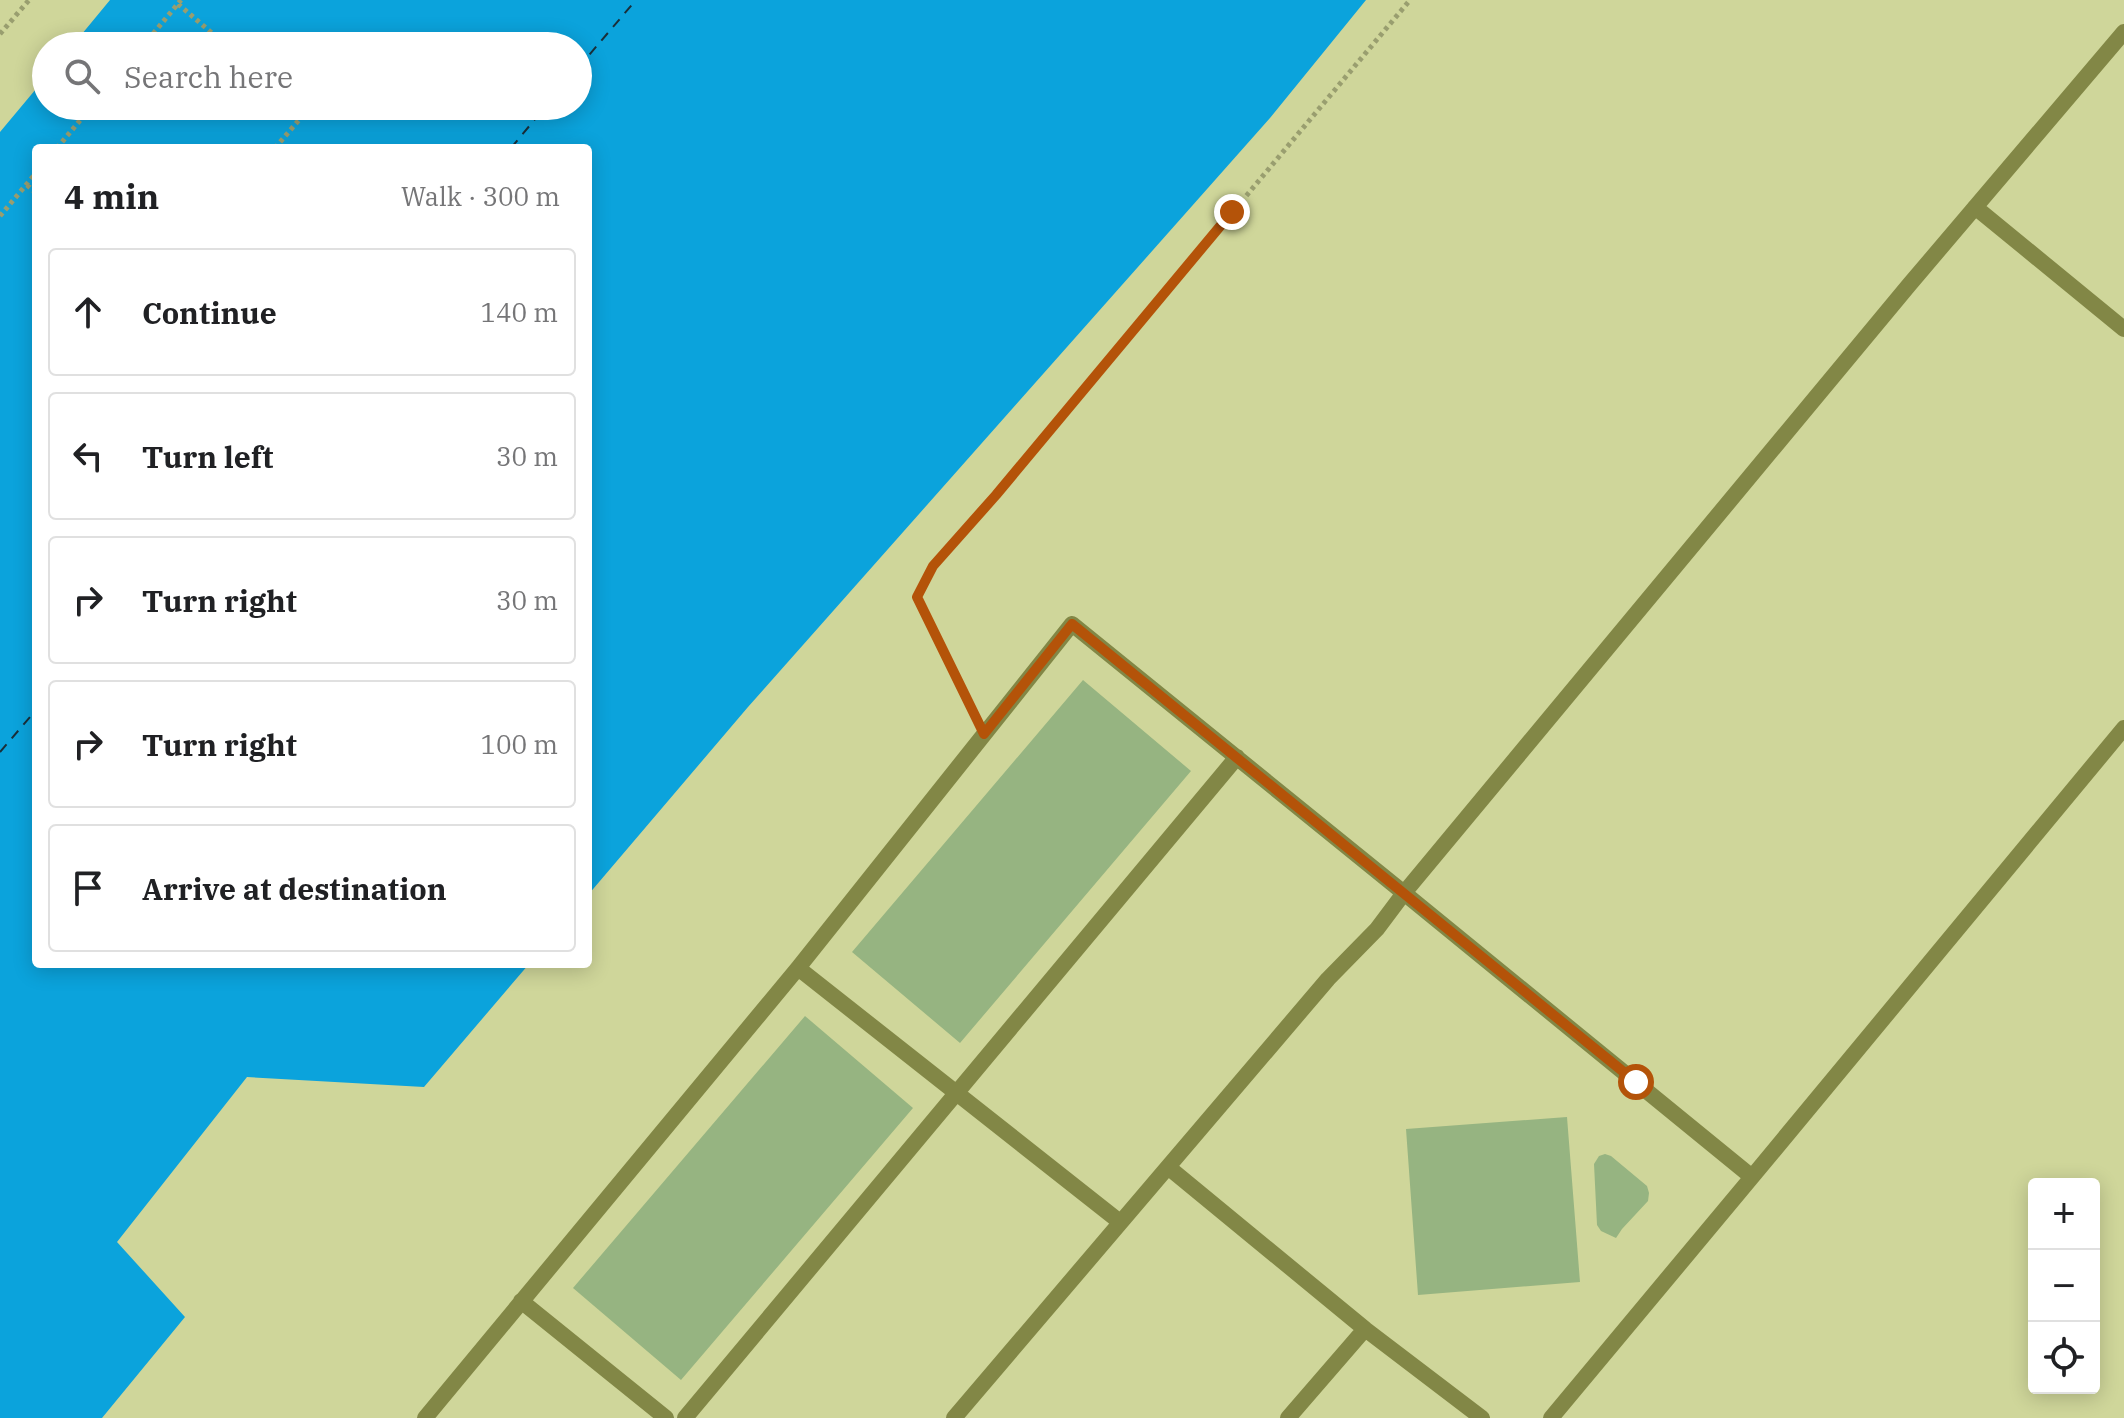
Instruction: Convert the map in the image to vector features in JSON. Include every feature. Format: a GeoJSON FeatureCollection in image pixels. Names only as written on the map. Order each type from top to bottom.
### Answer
{"type":"FeatureCollection","features":[{"type":"Feature","properties":{"kind":"street"},"geometry":{"type":"LineString","coordinates":[[954,1418],[1328,979],[1377,929],[1975,207],[2124,32]]}},
{"type":"Feature","properties":{"kind":"street"},"geometry":{"type":"LineString","coordinates":[[1975,207],[2124,329]]}},
{"type":"Feature","properties":{"kind":"street"},"geometry":{"type":"LineString","coordinates":[[425,1418],[798,968],[1072,624],[1752,1177]]}},
{"type":"Feature","properties":{"kind":"street"},"geometry":{"type":"LineString","coordinates":[[1551,1418],[2124,728]]}},
{"type":"Feature","properties":{"kind":"street"},"geometry":{"type":"LineString","coordinates":[[685,1418],[1237,757]]}},
{"type":"Feature","properties":{"kind":"street"},"geometry":{"type":"LineString","coordinates":[[798,968],[1120,1222]]}},
{"type":"Feature","properties":{"kind":"street"},"geometry":{"type":"LineString","coordinates":[[1168,1167],[1365,1329],[1482,1418]]}},
{"type":"Feature","properties":{"kind":"street"},"geometry":{"type":"LineString","coordinates":[[521,1301],[666,1418]]}},
{"type":"Feature","properties":{"kind":"street"},"geometry":{"type":"LineString","coordinates":[[1288,1418],[1365,1329]]}},
{"type":"Feature","properties":{"kind":"path"},"geometry":{"type":"LineString","coordinates":[[0,34],[29,0]]}},
{"type":"Feature","properties":{"kind":"path"},"geometry":{"type":"LineString","coordinates":[[984,734],[917,597],[933,566],[996,495],[1410,0]]}},
{"type":"Feature","properties":{"kind":"path"},"geometry":{"type":"LineString","coordinates":[[154,32],[179,2],[212,32]]}},
{"type":"Feature","properties":{"kind":"path"},"geometry":{"type":"LineString","coordinates":[[60,144],[80,120]]}},
{"type":"Feature","properties":{"kind":"path"},"geometry":{"type":"LineString","coordinates":[[278,144],[299,120]]}},
{"type":"Feature","properties":{"kind":"path"},"geometry":{"type":"LineString","coordinates":[[0,216],[32,178]]}},
{"type":"Feature","properties":{"kind":"path"},"geometry":{"type":"LineString","coordinates":[[27,185],[32,189]]}},
{"type":"Feature","properties":{"kind":"water"},"geometry":{"type":"Polygon","coordinates":[[[110,0],[1366,0],[1270,118],[748,707],[592,890],[592,144],[32,144],[32,968],[526,968],[424,1087],[247,1077],[117,1242],[185,1317],[102,1418],[0,1418],[0,132],[32,94],[32,120],[592,120],[592,32],[84,32],[110,0]]]}},
{"type":"Feature","properties":{"kind":"building"},"geometry":{"type":"Polygon","coordinates":[[[1083,680],[1191,771],[960,1043],[852,952],[1083,680]]]}},
{"type":"Feature","properties":{"kind":"building"},"geometry":{"type":"Polygon","coordinates":[[[805,1016],[913,1108],[681,1380],[573,1288],[805,1016]]]}},
{"type":"Feature","properties":{"kind":"building"},"geometry":{"type":"Polygon","coordinates":[[[1567,1117],[1580,1282],[1418,1295],[1406,1129],[1567,1117]]]}},
{"type":"Feature","properties":{"kind":"building"},"geometry":{"type":"Polygon","coordinates":[[[1605,1154],[1647,1186],[1649,1193],[1648,1201],[1616,1238],[1601,1231],[1597,1225],[1594,1164],[1599,1156],[1605,1154]]]}},
{"type":"Feature","properties":{"kind":"ferry route"},"geometry":{"type":"LineString","coordinates":[[592,52],[636,0]]}},
{"type":"Feature","properties":{"kind":"ferry route"},"geometry":{"type":"LineString","coordinates":[[514,144],[534,120]]}},
{"type":"Feature","properties":{"kind":"ferry route"},"geometry":{"type":"LineString","coordinates":[[0,752],[32,715]]}},
{"type":"Feature","properties":{"kind":"route"},"geometry":{"type":"LineString","coordinates":[[1232,212],[933,566],[917,597],[984,734],[1072,624],[1636,1082]]}}]}
